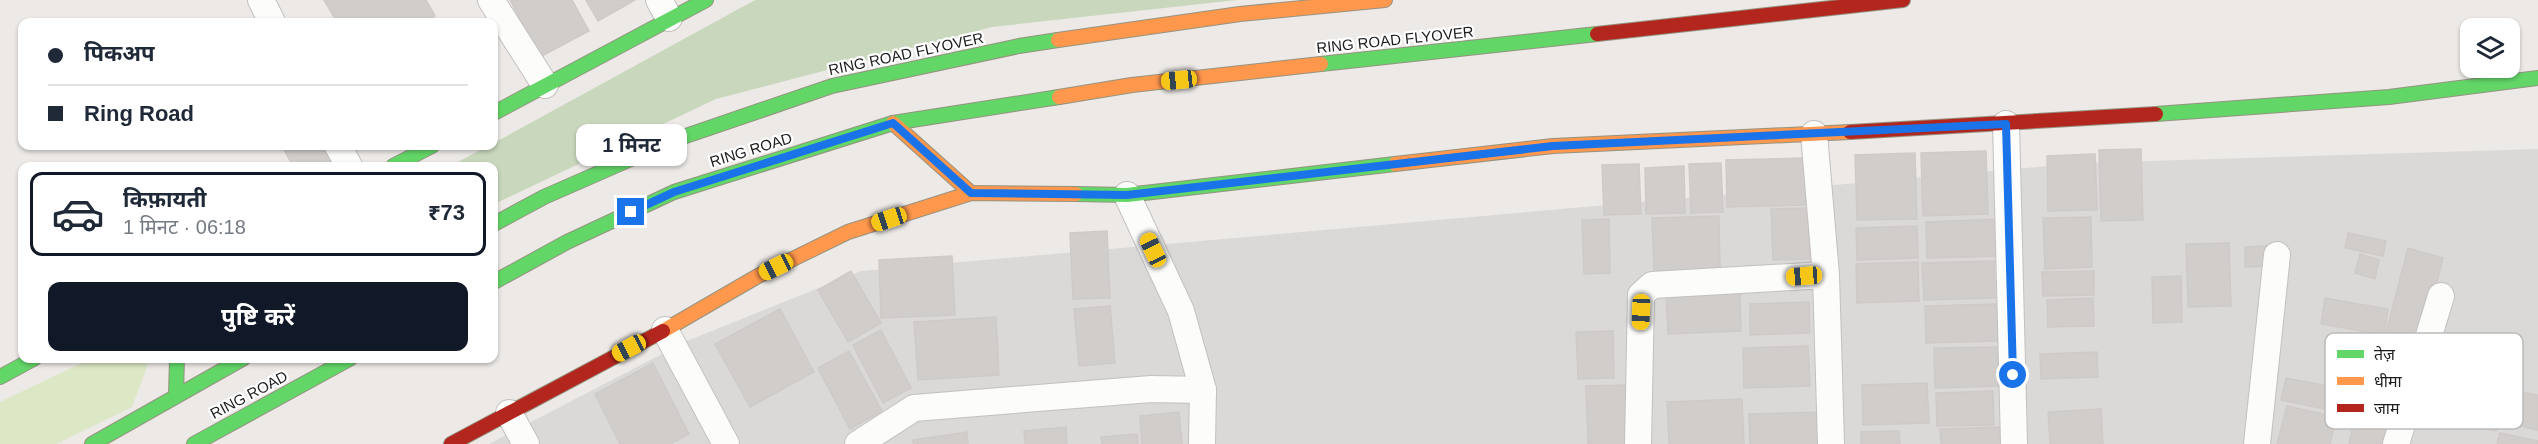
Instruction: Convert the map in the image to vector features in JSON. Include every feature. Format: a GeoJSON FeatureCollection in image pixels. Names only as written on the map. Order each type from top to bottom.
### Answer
{"type":"FeatureCollection","features":[{"type":"Feature","properties":{"kind":"main road"},"geometry":{"type":"LineString","coordinates":[[498,110],[545,85],[664,9],[706,0]]}},
{"type":"Feature","properties":{"kind":"main road","name":"RING ROAD FLYOVER"},"geometry":{"type":"LineString","coordinates":[[498,222],[544,197],[674,140],[832,86],[1019,46],[1240,14],[1385,0]]}},
{"type":"Feature","properties":{"kind":"main road","name":"RING ROAD FLYOVER"},"geometry":{"type":"LineString","coordinates":[[893,123],[1132,85],[1903,0]]}},
{"type":"Feature","properties":{"kind":"main road"},"geometry":{"type":"LineString","coordinates":[[451,444],[665,330],[758,276],[848,232],[971,193],[1127,195],[1553,146],[2239,110],[2366,99],[2538,78]]}},
{"type":"Feature","properties":{"kind":"main road"},"geometry":{"type":"LineString","coordinates":[[893,123],[971,193]]}},
{"type":"Feature","properties":{"kind":"main road","name":"RING ROAD"},"geometry":{"type":"LineString","coordinates":[[498,280],[567,242],[674,192],[893,123]]}},
{"type":"Feature","properties":{"kind":"main road"},"geometry":{"type":"LineString","coordinates":[[401,162],[424,150]]}},
{"type":"Feature","properties":{"kind":"main road"},"geometry":{"type":"LineString","coordinates":[[0,377],[26,363]]}},
{"type":"Feature","properties":{"kind":"main road"},"geometry":{"type":"LineString","coordinates":[[176,395],[177,363]]}},
{"type":"Feature","properties":{"kind":"main road"},"geometry":{"type":"LineString","coordinates":[[92,444],[235,363]]}},
{"type":"Feature","properties":{"kind":"main road","name":"RING ROAD"},"geometry":{"type":"LineString","coordinates":[[194,444],[342,363]]}},
{"type":"Feature","properties":{"kind":"street"},"geometry":{"type":"LineString","coordinates":[[261,0],[271,18]]}},
{"type":"Feature","properties":{"kind":"street"},"geometry":{"type":"LineString","coordinates":[[491,0],[545,85]]}},
{"type":"Feature","properties":{"kind":"street"},"geometry":{"type":"LineString","coordinates":[[2006,124],[2014,444]]}},
{"type":"Feature","properties":{"kind":"street"},"geometry":{"type":"LineString","coordinates":[[1814,134],[1826,275],[1831,444]]}},
{"type":"Feature","properties":{"kind":"street"},"geometry":{"type":"LineString","coordinates":[[1127,195],[1181,312],[1203,390],[1202,444]]}},
{"type":"Feature","properties":{"kind":"street"},"geometry":{"type":"LineString","coordinates":[[2257,444],[2277,255]]}},
{"type":"Feature","properties":{"kind":"street"},"geometry":{"type":"LineString","coordinates":[[1638,444],[1641,295],[1652,285],[1826,275]]}},
{"type":"Feature","properties":{"kind":"street"},"geometry":{"type":"LineString","coordinates":[[2430,333],[2441,296]]}},
{"type":"Feature","properties":{"kind":"street"},"geometry":{"type":"LineString","coordinates":[[665,330],[726,444]]}},
{"type":"Feature","properties":{"kind":"street"},"geometry":{"type":"LineString","coordinates":[[858,444],[914,408],[1151,389],[1203,390]]}},
{"type":"Feature","properties":{"kind":"street"},"geometry":{"type":"LineString","coordinates":[[509,413],[526,444]]}},
{"type":"Feature","properties":{"kind":"street"},"geometry":{"type":"LineString","coordinates":[[2396,444],[2401,429]]}},
{"type":"Feature","properties":{"kind":"shaded area"},"geometry":{"type":"Polygon","coordinates":[[[2538,149],[2538,444],[489,444],[687,341],[861,271],[2082,163],[2538,149]]]}},
{"type":"Feature","properties":{"kind":"green space"},"geometry":{"type":"Polygon","coordinates":[[[755,0],[1237,0],[992,27],[716,99],[498,202],[498,162],[458,162],[480,150],[498,150],[498,141],[755,0]]]}},
{"type":"Feature","properties":{"kind":"green space"},"geometry":{"type":"Polygon","coordinates":[[[82,363],[148,363],[132,407],[56,444],[0,444],[0,402],[82,363]]]}},
{"type":"Feature","properties":{"kind":"building"},"geometry":{"type":"Polygon","coordinates":[[[324,0],[426,0],[435,16],[431,18],[335,18],[324,0]]]}},
{"type":"Feature","properties":{"kind":"building"},"geometry":{"type":"Polygon","coordinates":[[[510,0],[572,0],[589,31],[540,57],[510,0]]]}},
{"type":"Feature","properties":{"kind":"building"},"geometry":{"type":"Polygon","coordinates":[[[586,0],[635,0],[598,21],[586,0]]]}},
{"type":"Feature","properties":{"kind":"building"},"geometry":{"type":"Polygon","coordinates":[[[2141,149],[2143,220],[2101,221],[2099,150],[2141,149]]]}},
{"type":"Feature","properties":{"kind":"building"},"geometry":{"type":"Polygon","coordinates":[[[284,150],[329,150],[335,162],[291,162],[284,150]]]}},
{"type":"Feature","properties":{"kind":"building"},"geometry":{"type":"Polygon","coordinates":[[[1986,151],[1988,214],[1923,216],[1921,153],[1986,151]]]}},
{"type":"Feature","properties":{"kind":"building"},"geometry":{"type":"Polygon","coordinates":[[[1915,153],[1917,219],[1857,220],[1855,155],[1915,153]]]}},
{"type":"Feature","properties":{"kind":"building"},"geometry":{"type":"Polygon","coordinates":[[[2095,154],[2097,210],[2048,211],[2047,156],[2095,154]]]}},
{"type":"Feature","properties":{"kind":"building"},"geometry":{"type":"Polygon","coordinates":[[[1805,158],[1806,205],[1727,207],[1726,160],[1805,158]]]}},
{"type":"Feature","properties":{"kind":"building"},"geometry":{"type":"Polygon","coordinates":[[[1721,163],[1723,212],[1691,213],[1689,164],[1721,163]]]}},
{"type":"Feature","properties":{"kind":"building"},"geometry":{"type":"Polygon","coordinates":[[[1639,164],[1641,214],[1604,215],[1602,165],[1639,164]]]}},
{"type":"Feature","properties":{"kind":"building"},"geometry":{"type":"Polygon","coordinates":[[[1684,166],[1685,213],[1646,214],[1645,168],[1684,166]]]}},
{"type":"Feature","properties":{"kind":"building"},"geometry":{"type":"Polygon","coordinates":[[[1808,208],[1810,259],[1773,260],[1771,209],[1808,208]]]}},
{"type":"Feature","properties":{"kind":"building"},"geometry":{"type":"Polygon","coordinates":[[[1719,216],[1720,269],[1654,271],[1652,218],[1719,216]]]}},
{"type":"Feature","properties":{"kind":"building"},"geometry":{"type":"Polygon","coordinates":[[[2091,217],[2092,267],[2045,269],[2043,218],[2091,217]]]}},
{"type":"Feature","properties":{"kind":"building"},"geometry":{"type":"Polygon","coordinates":[[[1609,219],[1610,273],[1584,274],[1582,220],[1609,219]]]}},
{"type":"Feature","properties":{"kind":"building"},"geometry":{"type":"Polygon","coordinates":[[[1998,219],[1999,256],[1927,258],[1926,222],[1998,219]]]}},
{"type":"Feature","properties":{"kind":"building"},"geometry":{"type":"Polygon","coordinates":[[[1917,226],[1918,258],[1857,260],[1856,228],[1917,226]]]}},
{"type":"Feature","properties":{"kind":"building"},"geometry":{"type":"Polygon","coordinates":[[[1107,231],[1110,298],[1073,299],[1070,233],[1107,231]]]}},
{"type":"Feature","properties":{"kind":"building"},"geometry":{"type":"Polygon","coordinates":[[[2348,233],[2386,241],[2383,256],[2345,248],[2348,233]]]}},
{"type":"Feature","properties":{"kind":"building"},"geometry":{"type":"Polygon","coordinates":[[[2229,243],[2231,306],[2188,307],[2186,244],[2229,243]]]}},
{"type":"Feature","properties":{"kind":"building"},"geometry":{"type":"Polygon","coordinates":[[[2283,245],[2284,266],[2245,267],[2245,247],[2283,245]]]}},
{"type":"Feature","properties":{"kind":"building"},"geometry":{"type":"Polygon","coordinates":[[[2408,248],[2443,258],[2424,333],[2386,333],[2408,248]]]}},
{"type":"Feature","properties":{"kind":"building"},"geometry":{"type":"Polygon","coordinates":[[[2360,254],[2379,260],[2375,279],[2355,273],[2360,254]]]}},
{"type":"Feature","properties":{"kind":"building"},"geometry":{"type":"Polygon","coordinates":[[[952,256],[955,315],[881,318],[879,260],[952,256]]]}},
{"type":"Feature","properties":{"kind":"building"},"geometry":{"type":"Polygon","coordinates":[[[1994,261],[1995,298],[1924,300],[1922,263],[1994,261]]]}},
{"type":"Feature","properties":{"kind":"building"},"geometry":{"type":"Polygon","coordinates":[[[1918,262],[1919,301],[1857,303],[1856,264],[1918,262]]]}},
{"type":"Feature","properties":{"kind":"building"},"geometry":{"type":"Polygon","coordinates":[[[851,271],[881,323],[848,342],[818,290],[851,271]]]}},
{"type":"Feature","properties":{"kind":"building"},"geometry":{"type":"Polygon","coordinates":[[[2094,271],[2094,295],[2043,296],[2042,272],[2094,271]]]}},
{"type":"Feature","properties":{"kind":"building"},"geometry":{"type":"Polygon","coordinates":[[[2181,276],[2182,322],[2153,323],[2152,277],[2181,276]]]}},
{"type":"Feature","properties":{"kind":"building"},"geometry":{"type":"Polygon","coordinates":[[[1740,291],[1741,331],[1668,334],[1666,294],[1740,291]]]}},
{"type":"Feature","properties":{"kind":"building"},"geometry":{"type":"Polygon","coordinates":[[[2093,298],[2094,326],[2048,327],[2047,300],[2093,298]]]}},
{"type":"Feature","properties":{"kind":"building"},"geometry":{"type":"Polygon","coordinates":[[[2325,298],[2388,309],[2384,333],[2321,324],[2325,298]]]}},
{"type":"Feature","properties":{"kind":"building"},"geometry":{"type":"Polygon","coordinates":[[[1809,302],[1810,333],[1750,335],[1750,304],[1809,302]]]}},
{"type":"Feature","properties":{"kind":"building"},"geometry":{"type":"Polygon","coordinates":[[[1996,304],[1998,341],[1926,343],[1925,306],[1996,304]]]}},
{"type":"Feature","properties":{"kind":"building"},"geometry":{"type":"Polygon","coordinates":[[[1110,306],[1115,363],[1079,366],[1074,309],[1110,306]]]}},
{"type":"Feature","properties":{"kind":"building"},"geometry":{"type":"Polygon","coordinates":[[[780,309],[814,372],[750,407],[715,344],[780,309]]]}},
{"type":"Feature","properties":{"kind":"building"},"geometry":{"type":"Polygon","coordinates":[[[996,317],[999,375],[918,380],[914,322],[996,317]]]}},
{"type":"Feature","properties":{"kind":"building"},"geometry":{"type":"Polygon","coordinates":[[[881,330],[911,388],[883,403],[853,345],[881,330]]]}},
{"type":"Feature","properties":{"kind":"building"},"geometry":{"type":"Polygon","coordinates":[[[1613,331],[1614,378],[1578,379],[1576,332],[1613,331]]]}},
{"type":"Feature","properties":{"kind":"building"},"geometry":{"type":"Polygon","coordinates":[[[1808,346],[1810,386],[1744,388],[1743,348],[1808,346]]]}},
{"type":"Feature","properties":{"kind":"building"},"geometry":{"type":"Polygon","coordinates":[[[1997,347],[1998,386],[1935,388],[1934,348],[1997,347]]]}},
{"type":"Feature","properties":{"kind":"building"},"geometry":{"type":"Polygon","coordinates":[[[849,351],[882,411],[850,429],[818,368],[849,351]]]}},
{"type":"Feature","properties":{"kind":"building"},"geometry":{"type":"Polygon","coordinates":[[[2097,352],[2098,377],[2041,379],[2040,354],[2097,352]]]}},
{"type":"Feature","properties":{"kind":"building"},"geometry":{"type":"Polygon","coordinates":[[[653,363],[689,434],[670,444],[620,444],[595,394],[653,363]]]}},
{"type":"Feature","properties":{"kind":"building"},"geometry":{"type":"Polygon","coordinates":[[[2286,378],[2325,385],[2325,409],[2281,400],[2286,378]]]}},
{"type":"Feature","properties":{"kind":"building"},"geometry":{"type":"Polygon","coordinates":[[[1927,383],[1929,423],[1863,425],[1862,385],[1927,383]]]}},
{"type":"Feature","properties":{"kind":"building"},"geometry":{"type":"Polygon","coordinates":[[[1625,385],[1627,444],[1588,444],[1586,386],[1625,385]]]}},
{"type":"Feature","properties":{"kind":"building"},"geometry":{"type":"Polygon","coordinates":[[[1993,391],[1994,425],[1937,426],[1936,393],[1993,391]]]}},
{"type":"Feature","properties":{"kind":"building"},"geometry":{"type":"Polygon","coordinates":[[[2523,392],[2538,395],[2538,430],[2523,427],[2523,392]]]}},
{"type":"Feature","properties":{"kind":"building"},"geometry":{"type":"Polygon","coordinates":[[[1742,399],[1744,444],[1669,444],[1667,402],[1742,399]]]}},
{"type":"Feature","properties":{"kind":"building"},"geometry":{"type":"Polygon","coordinates":[[[2287,406],[2325,415],[2325,429],[2333,429],[2330,444],[2277,444],[2287,406]]]}},
{"type":"Feature","properties":{"kind":"building"},"geometry":{"type":"Polygon","coordinates":[[[2101,409],[2103,444],[2050,444],[2048,412],[2101,409]]]}},
{"type":"Feature","properties":{"kind":"building"},"geometry":{"type":"Polygon","coordinates":[[[1179,412],[1182,444],[1142,444],[1140,416],[1179,412]]]}},
{"type":"Feature","properties":{"kind":"building"},"geometry":{"type":"Polygon","coordinates":[[[1822,412],[1823,444],[1750,444],[1749,414],[1822,412]]]}},
{"type":"Feature","properties":{"kind":"building"},"geometry":{"type":"Polygon","coordinates":[[[1066,427],[1067,444],[1025,444],[1024,431],[1066,427]]]}},
{"type":"Feature","properties":{"kind":"building"},"geometry":{"type":"Polygon","coordinates":[[[2003,427],[2004,444],[1941,444],[1940,429],[2003,427]]]}},
{"type":"Feature","properties":{"kind":"building"},"geometry":{"type":"Polygon","coordinates":[[[2352,429],[2390,429],[2387,444],[2349,444],[2352,429]]]}},
{"type":"Feature","properties":{"kind":"building"},"geometry":{"type":"Polygon","coordinates":[[[1899,431],[1900,444],[1861,444],[1861,432],[1899,431]]]}},
{"type":"Feature","properties":{"kind":"building"},"geometry":{"type":"Polygon","coordinates":[[[967,432],[968,444],[914,444],[912,440],[967,432]]]}},
{"type":"Feature","properties":{"kind":"building"},"geometry":{"type":"Polygon","coordinates":[[[2500,433],[2538,441],[2538,444],[2497,444],[2500,433]]]}},
{"type":"Feature","properties":{"kind":"building"},"geometry":{"type":"Polygon","coordinates":[[[1137,434],[1138,444],[1102,444],[1101,437],[1137,434]]]}},
{"type":"Feature","properties":{"kind":"traffic: fast"},"geometry":{"type":"LineString","coordinates":[[498,111],[706,0]]}},
{"type":"Feature","properties":{"kind":"traffic: fast"},"geometry":{"type":"LineString","coordinates":[[1321,64],[1597,34]]}},
{"type":"Feature","properties":{"kind":"traffic: fast"},"geometry":{"type":"LineString","coordinates":[[498,222],[544,197],[674,140],[832,86],[1019,46],[1058,40]]}},
{"type":"Feature","properties":{"kind":"traffic: fast"},"geometry":{"type":"LineString","coordinates":[[2156,114],[2389,97],[2538,78]]}},
{"type":"Feature","properties":{"kind":"traffic: fast"},"geometry":{"type":"LineString","coordinates":[[498,280],[567,242],[674,192],[893,123],[1059,97]]}},
{"type":"Feature","properties":{"kind":"traffic: fast"},"geometry":{"type":"LineString","coordinates":[[401,162],[424,150]]}},
{"type":"Feature","properties":{"kind":"traffic: fast"},"geometry":{"type":"LineString","coordinates":[[1076,194],[1127,195],[1395,164]]}},
{"type":"Feature","properties":{"kind":"traffic: fast"},"geometry":{"type":"LineString","coordinates":[[0,377],[26,363]]}},
{"type":"Feature","properties":{"kind":"traffic: fast"},"geometry":{"type":"LineString","coordinates":[[176,395],[177,363]]}},
{"type":"Feature","properties":{"kind":"traffic: fast"},"geometry":{"type":"LineString","coordinates":[[92,444],[235,363]]}},
{"type":"Feature","properties":{"kind":"traffic: fast"},"geometry":{"type":"LineString","coordinates":[[194,444],[342,363]]}},
{"type":"Feature","properties":{"kind":"traffic: slow"},"geometry":{"type":"LineString","coordinates":[[1058,40],[1240,14],[1385,0]]}},
{"type":"Feature","properties":{"kind":"traffic: slow"},"geometry":{"type":"LineString","coordinates":[[1059,97],[1132,85],[1321,64]]}},
{"type":"Feature","properties":{"kind":"traffic: slow"},"geometry":{"type":"LineString","coordinates":[[893,123],[971,193]]}},
{"type":"Feature","properties":{"kind":"traffic: slow"},"geometry":{"type":"LineString","coordinates":[[1395,164],[1553,146],[1850,132]]}},
{"type":"Feature","properties":{"kind":"traffic: slow"},"geometry":{"type":"LineString","coordinates":[[663,331],[758,276],[848,232],[971,193],[1076,194]]}},
{"type":"Feature","properties":{"kind":"traffic: jam"},"geometry":{"type":"LineString","coordinates":[[1597,34],[1903,0]]}},
{"type":"Feature","properties":{"kind":"traffic: jam"},"geometry":{"type":"LineString","coordinates":[[1850,132],[2156,114]]}},
{"type":"Feature","properties":{"kind":"traffic: jam"},"geometry":{"type":"LineString","coordinates":[[451,444],[663,331]]}},
{"type":"Feature","properties":{"kind":"route"},"geometry":{"type":"LineString","coordinates":[[631,212],[674,192],[893,123],[971,193],[1127,195],[1553,146],[2006,124],[2013,375]]}}]}
